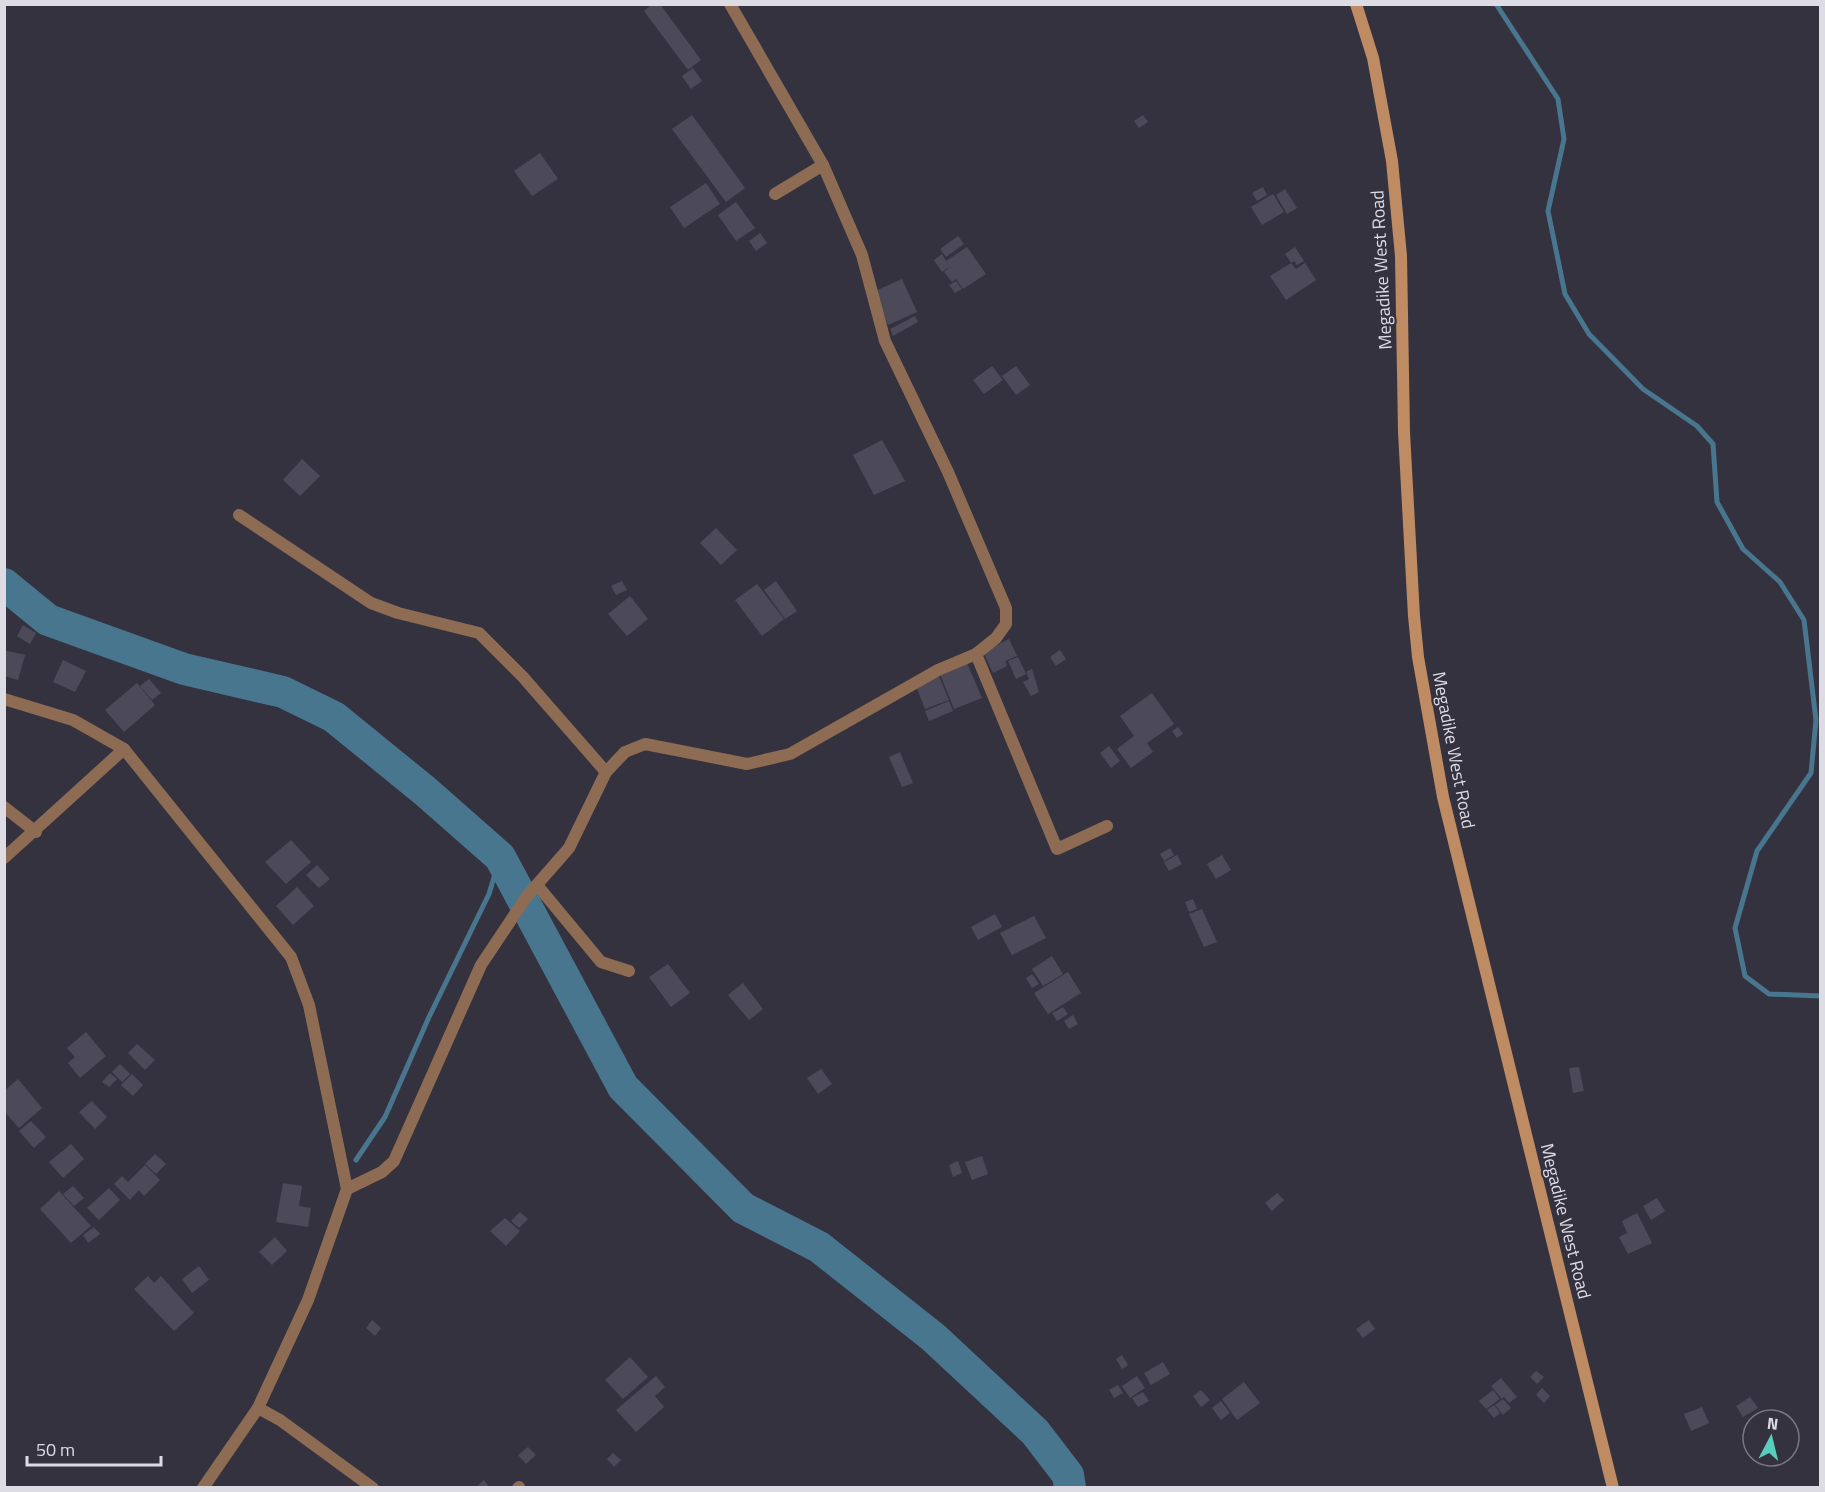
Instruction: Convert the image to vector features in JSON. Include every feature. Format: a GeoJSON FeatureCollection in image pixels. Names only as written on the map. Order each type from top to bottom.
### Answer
{"type":"FeatureCollection","features":[{"type":"Feature","properties":{"kind":"street"},"geometry":{"type":"LineString","coordinates":[[347,1189],[382,1172],[393,1161],[481,965],[499,934],[526,896],[569,848],[606,772],[625,752],[645,744],[747,764],[790,754],[938,670],[976,654],[996,638],[1006,624],[1006,608],[948,472],[885,341],[862,255],[822,165],[730,4]]}},
{"type":"Feature","properties":{"kind":"street","name":"Megadike West Road"},"geometry":{"type":"LineString","coordinates":[[1356,4],[1373,58],[1392,161],[1401,256],[1404,432],[1414,616],[1426,705],[1443,797],[1613,1488]]}},
{"type":"Feature","properties":{"kind":"street"},"geometry":{"type":"LineString","coordinates":[[775,194],[822,165]]}},
{"type":"Feature","properties":{"kind":"street"},"geometry":{"type":"LineString","coordinates":[[238,515],[371,603],[398,613],[479,633],[522,677],[606,772]]}},
{"type":"Feature","properties":{"kind":"street"},"geometry":{"type":"LineString","coordinates":[[976,654],[1057,849],[1107,826]]}},
{"type":"Feature","properties":{"kind":"street"},"geometry":{"type":"LineString","coordinates":[[4,699],[73,720],[124,749],[291,957],[309,1005],[347,1189],[308,1300],[258,1408],[203,1488]]}},
{"type":"Feature","properties":{"kind":"street"},"geometry":{"type":"LineString","coordinates":[[4,858],[36,832],[124,749]]}},
{"type":"Feature","properties":{"kind":"street"},"geometry":{"type":"LineString","coordinates":[[4,807],[36,832]]}},
{"type":"Feature","properties":{"kind":"street"},"geometry":{"type":"LineString","coordinates":[[537,885],[601,962],[629,971]]}},
{"type":"Feature","properties":{"kind":"street"},"geometry":{"type":"LineString","coordinates":[[258,1408],[280,1420],[373,1488]]}},
{"type":"Feature","properties":{"kind":"building"},"geometry":{"type":"Polygon","coordinates":[[[652,4],[660,4],[701,60],[688,70],[644,11],[652,4]]]}},
{"type":"Feature","properties":{"kind":"building"},"geometry":{"type":"Polygon","coordinates":[[[693,68],[702,81],[691,89],[682,76],[693,68]]]}},
{"type":"Feature","properties":{"kind":"building"},"geometry":{"type":"Polygon","coordinates":[[[692,115],[745,188],[726,202],[672,129],[692,115]]]}},
{"type":"Feature","properties":{"kind":"building"},"geometry":{"type":"Polygon","coordinates":[[[1143,115],[1148,122],[1139,128],[1134,121],[1143,115]]]}},
{"type":"Feature","properties":{"kind":"building"},"geometry":{"type":"Polygon","coordinates":[[[540,153],[558,179],[532,196],[514,171],[540,153]]]}},
{"type":"Feature","properties":{"kind":"building"},"geometry":{"type":"Polygon","coordinates":[[[706,183],[720,204],[684,228],[670,207],[706,183]]]}},
{"type":"Feature","properties":{"kind":"building"},"geometry":{"type":"Polygon","coordinates":[[[1263,187],[1267,195],[1257,201],[1252,193],[1263,187]]]}},
{"type":"Feature","properties":{"kind":"building"},"geometry":{"type":"Polygon","coordinates":[[[1285,189],[1297,208],[1287,214],[1276,195],[1285,189]]]}},
{"type":"Feature","properties":{"kind":"building"},"geometry":{"type":"Polygon","coordinates":[[[1273,194],[1284,212],[1262,225],[1251,207],[1273,194]]]}},
{"type":"Feature","properties":{"kind":"building"},"geometry":{"type":"Polygon","coordinates":[[[736,202],[755,228],[736,241],[718,215],[736,202]]]}},
{"type":"Feature","properties":{"kind":"building"},"geometry":{"type":"Polygon","coordinates":[[[760,233],[767,243],[756,251],[749,241],[760,233]]]}},
{"type":"Feature","properties":{"kind":"building"},"geometry":{"type":"Polygon","coordinates":[[[958,236],[964,244],[946,257],[940,249],[958,236]]]}},
{"type":"Feature","properties":{"kind":"building"},"geometry":{"type":"Polygon","coordinates":[[[967,247],[986,274],[963,289],[956,279],[952,282],[944,272],[951,266],[942,272],[934,260],[942,254],[946,261],[967,247]]]}},
{"type":"Feature","properties":{"kind":"building"},"geometry":{"type":"Polygon","coordinates":[[[1295,247],[1304,261],[1297,265],[1294,261],[1291,263],[1285,254],[1295,247]]]}},
{"type":"Feature","properties":{"kind":"building"},"geometry":{"type":"Polygon","coordinates":[[[1291,263],[1296,269],[1305,263],[1316,280],[1286,300],[1270,276],[1291,263]]]}},
{"type":"Feature","properties":{"kind":"building"},"geometry":{"type":"Polygon","coordinates":[[[902,279],[917,312],[888,325],[873,292],[902,279]]]}},
{"type":"Feature","properties":{"kind":"building"},"geometry":{"type":"Polygon","coordinates":[[[956,281],[962,289],[955,293],[949,285],[956,281]]]}},
{"type":"Feature","properties":{"kind":"building"},"geometry":{"type":"Polygon","coordinates":[[[915,316],[918,322],[893,336],[890,329],[915,316]]]}},
{"type":"Feature","properties":{"kind":"building"},"geometry":{"type":"Polygon","coordinates":[[[992,366],[1003,380],[984,394],[973,380],[992,366]]]}},
{"type":"Feature","properties":{"kind":"building"},"geometry":{"type":"Polygon","coordinates":[[[1016,366],[1030,385],[1016,395],[1002,376],[1016,366]]]}},
{"type":"Feature","properties":{"kind":"building"},"geometry":{"type":"Polygon","coordinates":[[[882,440],[905,481],[874,495],[853,455],[882,440]]]}},
{"type":"Feature","properties":{"kind":"building"},"geometry":{"type":"Polygon","coordinates":[[[302,459],[320,476],[300,496],[283,480],[302,459]]]}},
{"type":"Feature","properties":{"kind":"building"},"geometry":{"type":"Polygon","coordinates":[[[716,528],[737,550],[721,565],[700,543],[716,528]]]}},
{"type":"Feature","properties":{"kind":"building"},"geometry":{"type":"Polygon","coordinates":[[[622,581],[627,590],[616,595],[611,586],[622,581]]]}},
{"type":"Feature","properties":{"kind":"building"},"geometry":{"type":"Polygon","coordinates":[[[776,581],[797,611],[785,619],[764,590],[776,581]]]}},
{"type":"Feature","properties":{"kind":"building"},"geometry":{"type":"Polygon","coordinates":[[[757,584],[784,619],[762,636],[735,600],[757,584]]]}},
{"type":"Feature","properties":{"kind":"building"},"geometry":{"type":"Polygon","coordinates":[[[630,596],[648,619],[627,636],[608,614],[630,596]]]}},
{"type":"Feature","properties":{"kind":"building"},"geometry":{"type":"Polygon","coordinates":[[[23,625],[36,633],[30,644],[17,636],[23,625]]]}},
{"type":"Feature","properties":{"kind":"building"},"geometry":{"type":"Polygon","coordinates":[[[1009,639],[1017,656],[1005,661],[1007,666],[993,673],[983,652],[1009,639]]]}},
{"type":"Feature","properties":{"kind":"building"},"geometry":{"type":"Polygon","coordinates":[[[4,650],[25,655],[18,680],[4,676],[4,650]]]}},
{"type":"Feature","properties":{"kind":"building"},"geometry":{"type":"Polygon","coordinates":[[[1060,650],[1066,659],[1056,666],[1050,657],[1060,650]]]}},
{"type":"Feature","properties":{"kind":"building"},"geometry":{"type":"Polygon","coordinates":[[[1018,657],[1026,674],[1016,679],[1008,661],[1018,657]]]}},
{"type":"Feature","properties":{"kind":"building"},"geometry":{"type":"Polygon","coordinates":[[[63,660],[86,671],[75,692],[53,682],[63,660]]]}},
{"type":"Feature","properties":{"kind":"building"},"geometry":{"type":"Polygon","coordinates":[[[967,663],[982,698],[954,709],[940,674],[967,663]]]}},
{"type":"Feature","properties":{"kind":"building"},"geometry":{"type":"Polygon","coordinates":[[[1032,669],[1039,692],[1031,696],[1023,682],[1029,679],[1026,672],[1032,669]]]}},
{"type":"Feature","properties":{"kind":"building"},"geometry":{"type":"Polygon","coordinates":[[[939,676],[949,700],[925,709],[916,686],[939,676]]]}},
{"type":"Feature","properties":{"kind":"building"},"geometry":{"type":"Polygon","coordinates":[[[149,679],[161,693],[152,700],[140,686],[149,679]]]}},
{"type":"Feature","properties":{"kind":"building"},"geometry":{"type":"Polygon","coordinates":[[[137,683],[155,705],[124,732],[105,710],[137,683]]]}},
{"type":"Feature","properties":{"kind":"building"},"geometry":{"type":"Polygon","coordinates":[[[1152,693],[1174,724],[1147,743],[1153,752],[1131,768],[1117,749],[1134,736],[1120,716],[1152,693]]]}},
{"type":"Feature","properties":{"kind":"building"},"geometry":{"type":"Polygon","coordinates":[[[949,701],[953,711],[929,721],[925,711],[949,701]]]}},
{"type":"Feature","properties":{"kind":"building"},"geometry":{"type":"Polygon","coordinates":[[[1178,727],[1183,734],[1177,738],[1172,731],[1178,727]]]}},
{"type":"Feature","properties":{"kind":"building"},"geometry":{"type":"Polygon","coordinates":[[[1109,746],[1120,761],[1111,768],[1100,753],[1109,746]]]}},
{"type":"Feature","properties":{"kind":"building"},"geometry":{"type":"Polygon","coordinates":[[[900,752],[913,783],[902,787],[889,757],[900,752]]]}},
{"type":"Feature","properties":{"kind":"building"},"geometry":{"type":"Polygon","coordinates":[[[291,840],[311,862],[286,884],[265,862],[291,840]]]}},
{"type":"Feature","properties":{"kind":"building"},"geometry":{"type":"Polygon","coordinates":[[[1170,848],[1174,855],[1164,861],[1160,854],[1170,848]]]}},
{"type":"Feature","properties":{"kind":"building"},"geometry":{"type":"Polygon","coordinates":[[[1177,855],[1182,864],[1169,871],[1164,862],[1177,855]]]}},
{"type":"Feature","properties":{"kind":"building"},"geometry":{"type":"Polygon","coordinates":[[[1222,855],[1231,870],[1216,879],[1207,864],[1222,855]]]}},
{"type":"Feature","properties":{"kind":"building"},"geometry":{"type":"Polygon","coordinates":[[[317,865],[330,879],[319,888],[306,875],[317,865]]]}},
{"type":"Feature","properties":{"kind":"building"},"geometry":{"type":"Polygon","coordinates":[[[297,887],[314,906],[293,925],[276,906],[297,887]]]}},
{"type":"Feature","properties":{"kind":"building"},"geometry":{"type":"Polygon","coordinates":[[[1193,899],[1197,909],[1189,912],[1185,902],[1193,899]]]}},
{"type":"Feature","properties":{"kind":"building"},"geometry":{"type":"Polygon","coordinates":[[[1202,909],[1217,942],[1204,947],[1189,914],[1202,909]]]}},
{"type":"Feature","properties":{"kind":"building"},"geometry":{"type":"Polygon","coordinates":[[[995,914],[1002,927],[978,940],[971,927],[995,914]]]}},
{"type":"Feature","properties":{"kind":"building"},"geometry":{"type":"Polygon","coordinates":[[[1034,916],[1046,938],[1012,955],[1000,933],[1034,916]]]}},
{"type":"Feature","properties":{"kind":"building"},"geometry":{"type":"Polygon","coordinates":[[[1052,956],[1063,974],[1043,986],[1032,969],[1052,956]]]}},
{"type":"Feature","properties":{"kind":"building"},"geometry":{"type":"Polygon","coordinates":[[[668,964],[690,993],[671,1007],[649,977],[668,964]]]}},
{"type":"Feature","properties":{"kind":"building"},"geometry":{"type":"Polygon","coordinates":[[[1068,972],[1081,993],[1048,1014],[1034,993],[1068,972]]]}},
{"type":"Feature","properties":{"kind":"building"},"geometry":{"type":"Polygon","coordinates":[[[1032,974],[1039,984],[1032,988],[1026,978],[1032,974]]]}},
{"type":"Feature","properties":{"kind":"building"},"geometry":{"type":"Polygon","coordinates":[[[743,983],[763,1009],[749,1020],[728,995],[743,983]]]}},
{"type":"Feature","properties":{"kind":"building"},"geometry":{"type":"Polygon","coordinates":[[[1063,1007],[1068,1014],[1057,1021],[1052,1013],[1063,1007]]]}},
{"type":"Feature","properties":{"kind":"building"},"geometry":{"type":"Polygon","coordinates":[[[1073,1015],[1078,1024],[1069,1029],[1064,1021],[1073,1015]]]}},
{"type":"Feature","properties":{"kind":"building"},"geometry":{"type":"Polygon","coordinates":[[[86,1032],[106,1056],[80,1078],[68,1063],[75,1057],[67,1048],[86,1032]]]}},
{"type":"Feature","properties":{"kind":"building"},"geometry":{"type":"Polygon","coordinates":[[[137,1044],[155,1060],[145,1070],[128,1053],[137,1044]]]}},
{"type":"Feature","properties":{"kind":"building"},"geometry":{"type":"Polygon","coordinates":[[[120,1064],[130,1074],[122,1082],[112,1072],[120,1064]]]}},
{"type":"Feature","properties":{"kind":"building"},"geometry":{"type":"Polygon","coordinates":[[[1579,1067],[1584,1091],[1573,1093],[1569,1068],[1579,1067]]]}},
{"type":"Feature","properties":{"kind":"building"},"geometry":{"type":"Polygon","coordinates":[[[821,1069],[832,1084],[818,1094],[807,1078],[821,1069]]]}},
{"type":"Feature","properties":{"kind":"building"},"geometry":{"type":"Polygon","coordinates":[[[110,1073],[117,1079],[109,1087],[102,1082],[110,1073]]]}},
{"type":"Feature","properties":{"kind":"building"},"geometry":{"type":"Polygon","coordinates":[[[132,1074],[143,1085],[133,1096],[121,1085],[132,1074]]]}},
{"type":"Feature","properties":{"kind":"building"},"geometry":{"type":"Polygon","coordinates":[[[18,1079],[42,1108],[19,1128],[4,1111],[4,1091],[18,1079]]]}},
{"type":"Feature","properties":{"kind":"building"},"geometry":{"type":"Polygon","coordinates":[[[92,1101],[107,1117],[95,1129],[79,1112],[92,1101]]]}},
{"type":"Feature","properties":{"kind":"building"},"geometry":{"type":"Polygon","coordinates":[[[31,1121],[46,1137],[34,1148],[19,1131],[31,1121]]]}},
{"type":"Feature","properties":{"kind":"building"},"geometry":{"type":"Polygon","coordinates":[[[71,1144],[84,1159],[63,1178],[49,1162],[71,1144]]]}},
{"type":"Feature","properties":{"kind":"building"},"geometry":{"type":"Polygon","coordinates":[[[155,1154],[166,1164],[156,1174],[145,1164],[155,1154]]]}},
{"type":"Feature","properties":{"kind":"building"},"geometry":{"type":"Polygon","coordinates":[[[982,1156],[988,1174],[972,1180],[965,1162],[982,1156]]]}},
{"type":"Feature","properties":{"kind":"building"},"geometry":{"type":"Polygon","coordinates":[[[958,1161],[962,1173],[953,1177],[949,1165],[958,1161]]]}},
{"type":"Feature","properties":{"kind":"building"},"geometry":{"type":"Polygon","coordinates":[[[145,1165],[160,1180],[144,1196],[139,1190],[130,1200],[114,1184],[122,1176],[128,1182],[145,1165]]]}},
{"type":"Feature","properties":{"kind":"building"},"geometry":{"type":"Polygon","coordinates":[[[283,1183],[302,1186],[299,1206],[311,1208],[308,1227],[276,1222],[283,1183]]]}},
{"type":"Feature","properties":{"kind":"building"},"geometry":{"type":"Polygon","coordinates":[[[73,1186],[84,1198],[74,1206],[63,1194],[73,1186]]]}},
{"type":"Feature","properties":{"kind":"building"},"geometry":{"type":"Polygon","coordinates":[[[109,1188],[120,1200],[99,1220],[87,1208],[109,1188]]]}},
{"type":"Feature","properties":{"kind":"building"},"geometry":{"type":"Polygon","coordinates":[[[59,1191],[91,1226],[71,1243],[40,1209],[59,1191]]]}},
{"type":"Feature","properties":{"kind":"building"},"geometry":{"type":"Polygon","coordinates":[[[1277,1193],[1284,1200],[1272,1211],[1265,1203],[1277,1193]]]}},
{"type":"Feature","properties":{"kind":"building"},"geometry":{"type":"Polygon","coordinates":[[[1657,1198],[1665,1211],[1651,1220],[1643,1206],[1657,1198]]]}},
{"type":"Feature","properties":{"kind":"building"},"geometry":{"type":"Polygon","coordinates":[[[520,1212],[528,1219],[519,1228],[511,1221],[520,1212]]]}},
{"type":"Feature","properties":{"kind":"building"},"geometry":{"type":"Polygon","coordinates":[[[1637,1213],[1652,1243],[1628,1254],[1619,1237],[1627,1233],[1622,1221],[1637,1213]]]}},
{"type":"Feature","properties":{"kind":"building"},"geometry":{"type":"Polygon","coordinates":[[[505,1218],[520,1231],[506,1246],[490,1231],[505,1218]]]}},
{"type":"Feature","properties":{"kind":"building"},"geometry":{"type":"Polygon","coordinates":[[[94,1227],[100,1234],[88,1243],[83,1235],[94,1227]]]}},
{"type":"Feature","properties":{"kind":"building"},"geometry":{"type":"Polygon","coordinates":[[[275,1237],[287,1251],[272,1265],[259,1252],[275,1237]]]}},
{"type":"Feature","properties":{"kind":"building"},"geometry":{"type":"Polygon","coordinates":[[[199,1266],[209,1280],[192,1293],[182,1279],[199,1266]]]}},
{"type":"Feature","properties":{"kind":"building"},"geometry":{"type":"Polygon","coordinates":[[[148,1276],[154,1283],[161,1276],[194,1313],[174,1331],[134,1289],[148,1276]]]}},
{"type":"Feature","properties":{"kind":"building"},"geometry":{"type":"Polygon","coordinates":[[[372,1320],[381,1328],[375,1336],[366,1328],[372,1320]]]}},
{"type":"Feature","properties":{"kind":"building"},"geometry":{"type":"Polygon","coordinates":[[[1369,1320],[1375,1329],[1363,1338],[1356,1329],[1369,1320]]]}},
{"type":"Feature","properties":{"kind":"building"},"geometry":{"type":"Polygon","coordinates":[[[1122,1355],[1128,1365],[1122,1369],[1116,1359],[1122,1355]]]}},
{"type":"Feature","properties":{"kind":"building"},"geometry":{"type":"Polygon","coordinates":[[[630,1357],[648,1377],[623,1399],[605,1380],[630,1357]]]}},
{"type":"Feature","properties":{"kind":"building"},"geometry":{"type":"Polygon","coordinates":[[[1163,1362],[1170,1374],[1151,1385],[1144,1373],[1163,1362]]]}},
{"type":"Feature","properties":{"kind":"building"},"geometry":{"type":"Polygon","coordinates":[[[1536,1371],[1544,1377],[1537,1384],[1530,1377],[1536,1371]]]}},
{"type":"Feature","properties":{"kind":"building"},"geometry":{"type":"Polygon","coordinates":[[[656,1376],[665,1387],[655,1396],[664,1407],[636,1432],[616,1410],[656,1376]]]}},
{"type":"Feature","properties":{"kind":"building"},"geometry":{"type":"Polygon","coordinates":[[[1137,1376],[1145,1388],[1130,1398],[1122,1386],[1137,1376]]]}},
{"type":"Feature","properties":{"kind":"building"},"geometry":{"type":"Polygon","coordinates":[[[1501,1378],[1517,1397],[1509,1403],[1504,1397],[1502,1399],[1491,1386],[1501,1378]]]}},
{"type":"Feature","properties":{"kind":"building"},"geometry":{"type":"Polygon","coordinates":[[[1244,1382],[1260,1403],[1237,1420],[1222,1399],[1244,1382]]]}},
{"type":"Feature","properties":{"kind":"building"},"geometry":{"type":"Polygon","coordinates":[[[1118,1385],[1123,1393],[1114,1398],[1109,1390],[1118,1385]]]}},
{"type":"Feature","properties":{"kind":"building"},"geometry":{"type":"Polygon","coordinates":[[[1542,1388],[1550,1396],[1544,1403],[1536,1395],[1542,1388]]]}},
{"type":"Feature","properties":{"kind":"building"},"geometry":{"type":"Polygon","coordinates":[[[1201,1390],[1210,1400],[1201,1407],[1193,1396],[1201,1390]]]}},
{"type":"Feature","properties":{"kind":"building"},"geometry":{"type":"Polygon","coordinates":[[[1493,1390],[1500,1399],[1486,1409],[1479,1401],[1493,1390]]]}},
{"type":"Feature","properties":{"kind":"building"},"geometry":{"type":"Polygon","coordinates":[[[1143,1392],[1149,1401],[1138,1407],[1132,1398],[1143,1392]]]}},
{"type":"Feature","properties":{"kind":"building"},"geometry":{"type":"Polygon","coordinates":[[[1750,1397],[1758,1408],[1741,1408],[1741,1414],[1736,1406],[1750,1397]]]}},
{"type":"Feature","properties":{"kind":"building"},"geometry":{"type":"Polygon","coordinates":[[[1503,1399],[1511,1408],[1503,1415],[1495,1405],[1503,1399]]]}},
{"type":"Feature","properties":{"kind":"building"},"geometry":{"type":"Polygon","coordinates":[[[1221,1401],[1230,1413],[1221,1420],[1212,1408],[1221,1401]]]}},
{"type":"Feature","properties":{"kind":"building"},"geometry":{"type":"Polygon","coordinates":[[[1494,1405],[1500,1413],[1494,1418],[1487,1410],[1494,1405]]]}},
{"type":"Feature","properties":{"kind":"building"},"geometry":{"type":"Polygon","coordinates":[[[1702,1407],[1709,1423],[1691,1431],[1684,1414],[1702,1407]]]}},
{"type":"Feature","properties":{"kind":"building"},"geometry":{"type":"Polygon","coordinates":[[[528,1447],[536,1455],[526,1464],[518,1455],[528,1447]]]}},
{"type":"Feature","properties":{"kind":"building"},"geometry":{"type":"Polygon","coordinates":[[[613,1453],[621,1460],[614,1467],[607,1459],[613,1453]]]}},
{"type":"Feature","properties":{"kind":"building"},"geometry":{"type":"Polygon","coordinates":[[[484,1480],[490,1488],[475,1488],[484,1480]]]}},
{"type":"Feature","properties":{"kind":"waterway"},"geometry":{"type":"LineString","coordinates":[[1496,4],[1558,99],[1564,139],[1548,211],[1565,294],[1589,334],[1643,389],[1697,426],[1713,444],[1717,502],[1743,549],[1780,582],[1804,620],[1816,720],[1811,773],[1757,851],[1735,928],[1745,976],[1769,994],[1820,996]]}},
{"type":"Feature","properties":{"kind":"waterway"},"geometry":{"type":"LineString","coordinates":[[4,584],[48,620],[184,669],[283,692],[334,717],[425,791],[500,857],[623,1087],[743,1208],[819,1247],[933,1337],[1035,1432],[1068,1475],[1070,1488]]}},
{"type":"Feature","properties":{"kind":"waterway"},"geometry":{"type":"LineString","coordinates":[[356,1160],[385,1117],[429,1017],[489,894],[500,857]]}}]}
